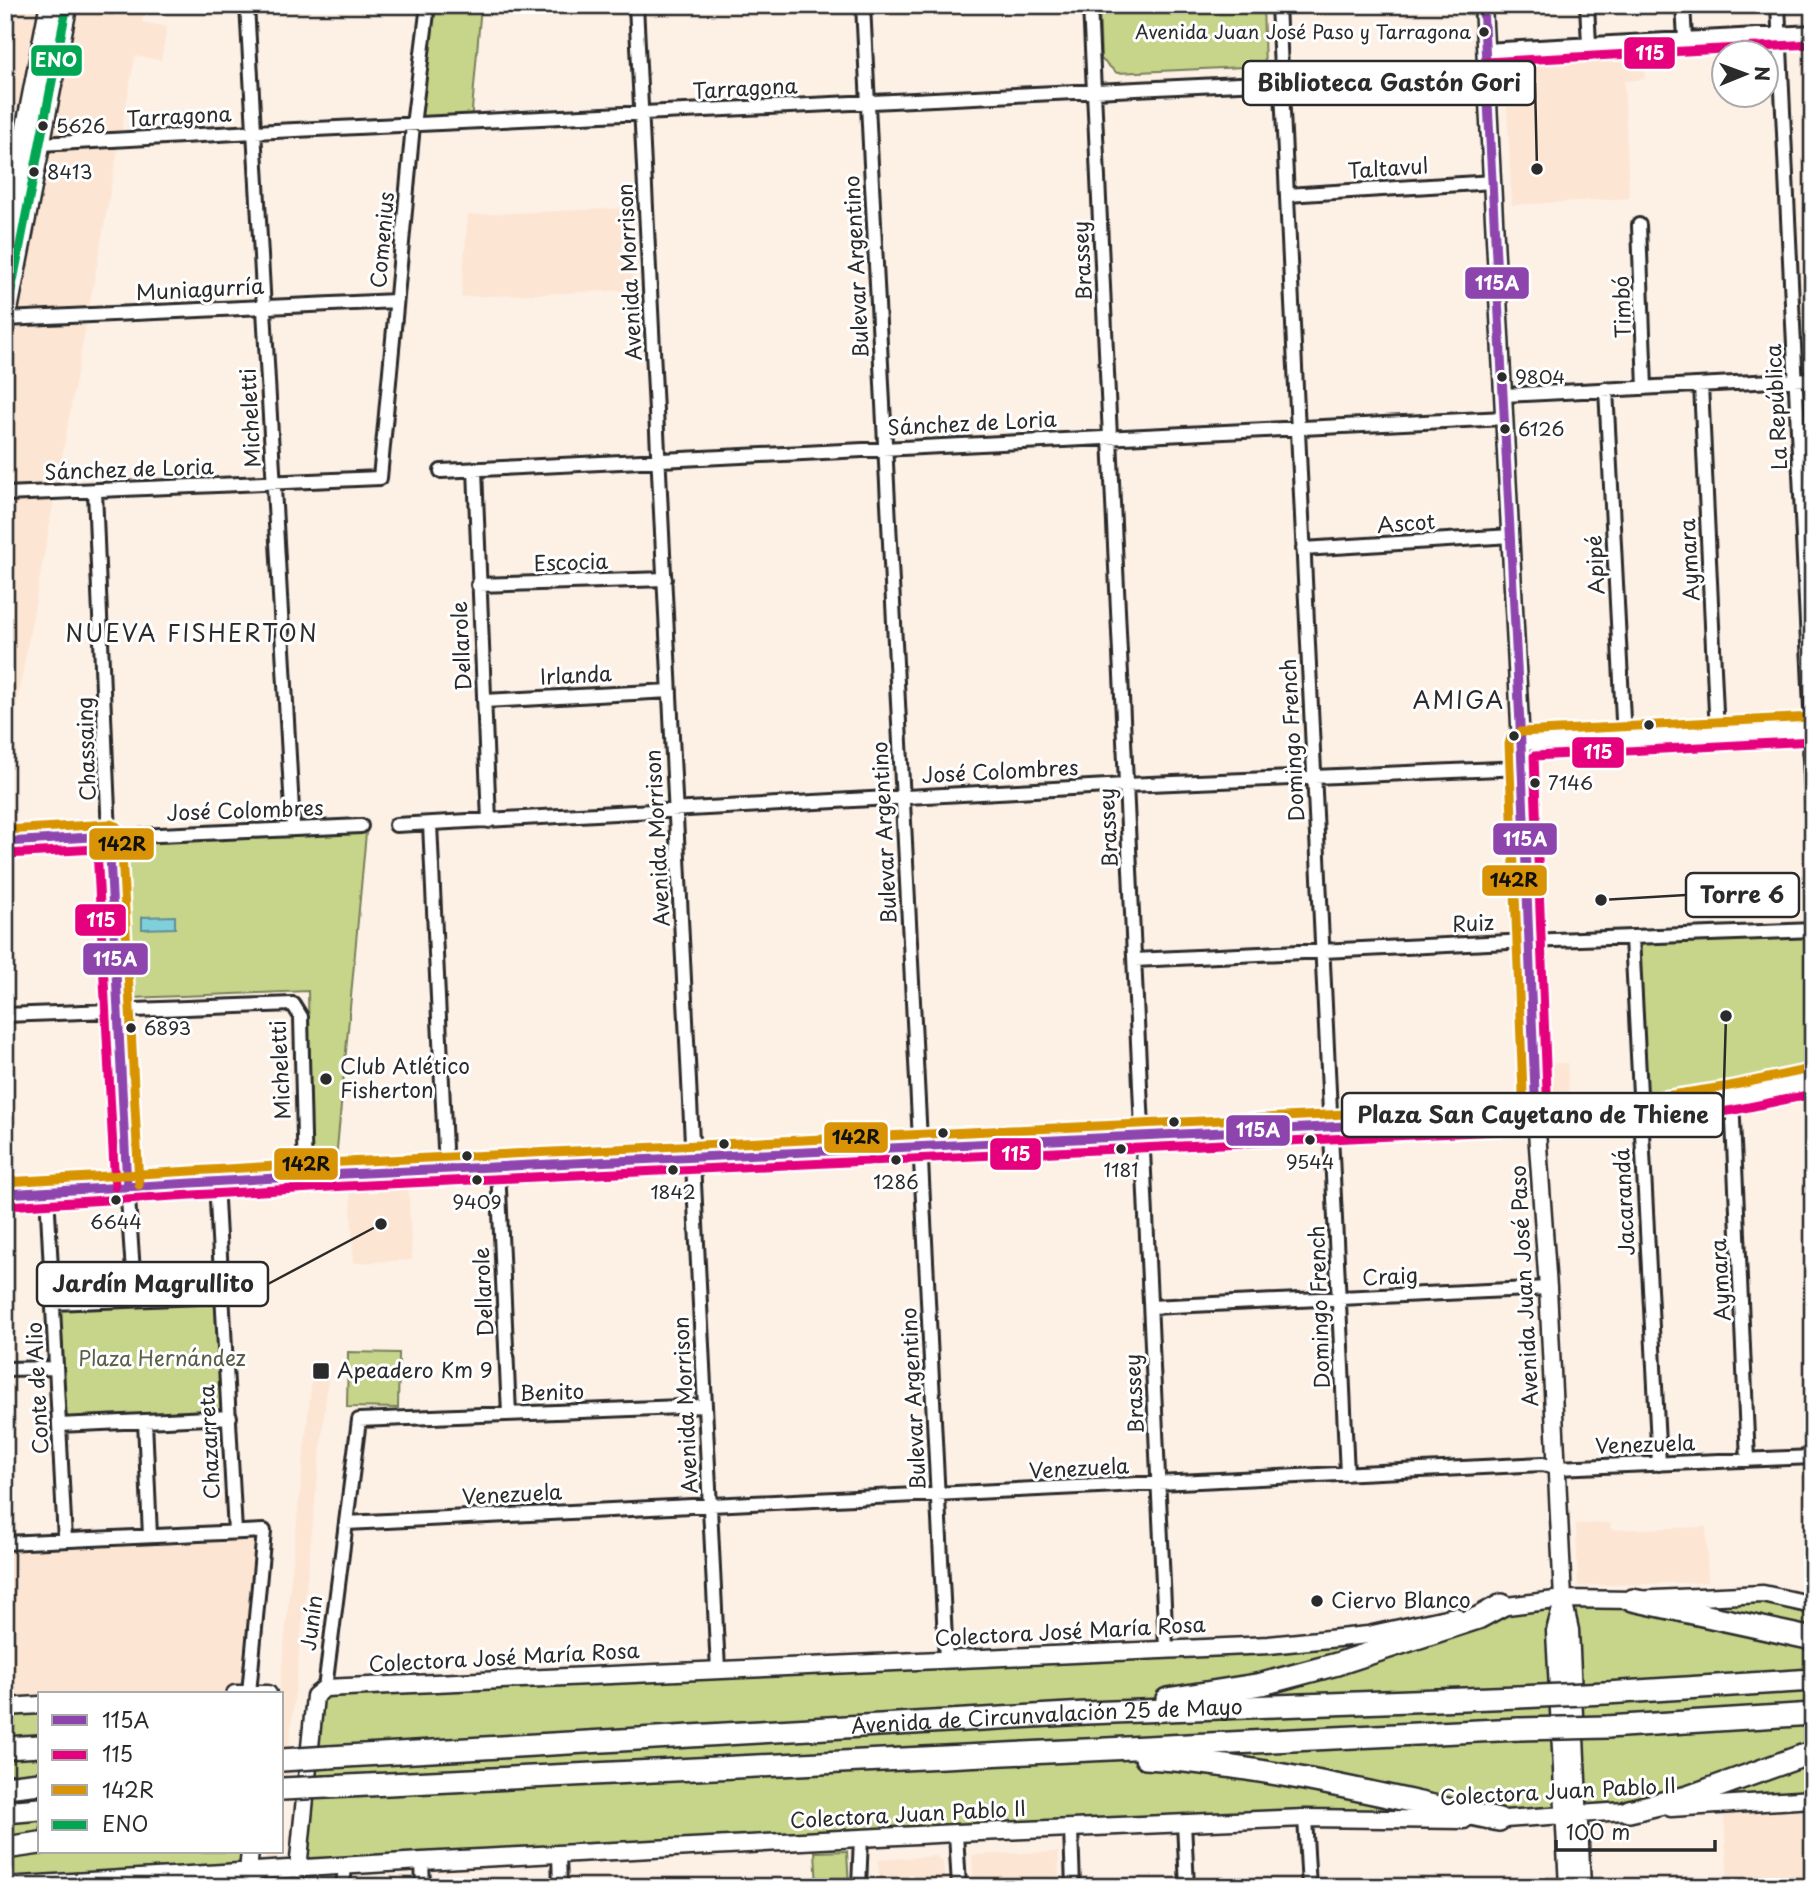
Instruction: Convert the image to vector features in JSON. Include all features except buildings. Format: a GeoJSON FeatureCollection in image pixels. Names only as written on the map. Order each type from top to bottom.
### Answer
{"type":"FeatureCollection","features":[{"type":"Feature","properties":{"kind":"highway"},"geometry":{"type":"LineString","coordinates":[[1633,1600],[1813,1639]]}},
{"type":"Feature","properties":{"kind":"highway"},"geometry":{"type":"LineString","coordinates":[[1086,1713],[1262,1684],[1337,1664],[1478,1618],[1502,1605]]}},
{"type":"Feature","properties":{"kind":"highway","name":"Avenida de Circunvalación 25 de Mayo"},"geometry":{"type":"LineString","coordinates":[[284,1759],[1086,1713],[1518,1697],[1813,1680]]}},
{"type":"Feature","properties":{"kind":"highway","name":"Avenida de Circunvalación 25 de Mayo"},"geometry":{"type":"LineString","coordinates":[[284,1789],[1025,1752],[1606,1727],[1813,1714]]}},
{"type":"Feature","properties":{"kind":"highway"},"geometry":{"type":"LineString","coordinates":[[5,1748],[38,1746]]}},
{"type":"Feature","properties":{"kind":"highway"},"geometry":{"type":"LineString","coordinates":[[1025,1752],[1195,1761],[1337,1785],[1499,1820]]}},
{"type":"Feature","properties":{"kind":"highway"},"geometry":{"type":"LineString","coordinates":[[1629,1811],[1688,1797],[1813,1752]]}},
{"type":"Feature","properties":{"kind":"highway"},"geometry":{"type":"LineString","coordinates":[[5,1787],[38,1783]]}},
{"type":"Feature","properties":{"kind":"highway"},"geometry":{"type":"LineString","coordinates":[[5,1812],[38,1809]]}},
{"type":"Feature","properties":{"kind":"highway"},"geometry":{"type":"LineString","coordinates":[[5,1848],[38,1843]]}},
{"type":"Feature","properties":{"kind":"main road"},"geometry":{"type":"LineString","coordinates":[[5,238],[50,5]]}},
{"type":"Feature","properties":{"kind":"main road"},"geometry":{"type":"LineString","coordinates":[[6,320],[23,146],[67,5]]}},
{"type":"Feature","properties":{"kind":"main road","name":"Avenida Juan José Paso"},"geometry":{"type":"LineString","coordinates":[[1483,5],[1521,744],[1536,1117],[1548,1288],[1563,1599],[1555,1631],[1572,1816],[1582,1887]]}},
{"type":"Feature","properties":{"kind":"main road","name":"Colectora José María Rosa"},"geometry":{"type":"LineString","coordinates":[[325,1688],[1342,1639],[1404,1628],[1502,1605],[1563,1599],[1633,1600],[1763,1594],[1813,1605]]}},
{"type":"Feature","properties":{"kind":"main road","name":"Junín"},"geometry":{"type":"LineString","coordinates":[[298,1869],[315,1696],[325,1688]]}},
{"type":"Feature","properties":{"kind":"main road"},"geometry":{"type":"LineString","coordinates":[[5,1707],[38,1705]]}},
{"type":"Feature","properties":{"kind":"main road","name":"Colectora Juan Pablo II"},"geometry":{"type":"LineString","coordinates":[[5,1886],[252,1876],[298,1869],[422,1861],[861,1837],[1305,1818],[1499,1820],[1813,1799]]}},
{"type":"Feature","properties":{"kind":"main road","name":"Avenida Juan José Paso"},"geometry":{"type":"LineString","coordinates":[[1568,1887],[1572,1816]]}},
{"type":"Feature","properties":{"kind":"main road"},"geometry":{"type":"LineString","coordinates":[[250,1854],[252,1876]]}},
{"type":"Feature","properties":{"kind":"street","name":"Micheletti"},"geometry":{"type":"LineString","coordinates":[[247,5],[293,828]]}},
{"type":"Feature","properties":{"kind":"street","name":"Comenius"},"geometry":{"type":"LineString","coordinates":[[380,478],[413,125],[428,5]]}},
{"type":"Feature","properties":{"kind":"street","name":"Avenida Morrison"},"geometry":{"type":"LineString","coordinates":[[636,5],[718,1670]]}},
{"type":"Feature","properties":{"kind":"street","name":"Bulevar Argentino"},"geometry":{"type":"LineString","coordinates":[[863,5],[946,1659]]}},
{"type":"Feature","properties":{"kind":"street","name":"Brassey"},"geometry":{"type":"LineString","coordinates":[[1090,5],[1166,1648]]}},
{"type":"Feature","properties":{"kind":"street","name":"Domingo French"},"geometry":{"type":"LineString","coordinates":[[1278,5],[1347,1474]]}},
{"type":"Feature","properties":{"kind":"street"},"geometry":{"type":"LineString","coordinates":[[1587,5],[1589,44]]}},
{"type":"Feature","properties":{"kind":"street"},"geometry":{"type":"LineString","coordinates":[[1683,5],[1685,39]]}},
{"type":"Feature","properties":{"kind":"street","name":"La República"},"geometry":{"type":"LineString","coordinates":[[1778,5],[1812,729],[1810,743],[1813,808]]}},
{"type":"Feature","properties":{"kind":"street"},"geometry":{"type":"LineString","coordinates":[[1485,50],[1813,32]]}},
{"type":"Feature","properties":{"kind":"street","name":"Tarragona"},"geometry":{"type":"LineString","coordinates":[[23,146],[254,132],[1487,72]]}},
{"type":"Feature","properties":{"kind":"street","name":"Taltavul"},"geometry":{"type":"LineString","coordinates":[[1287,195],[1493,182]]}},
{"type":"Feature","properties":{"kind":"street","name":"Timbó"},"geometry":{"type":"LineString","coordinates":[[1639,225],[1645,388]]}},
{"type":"Feature","properties":{"kind":"street","name":"Muniagurría"},"geometry":{"type":"LineString","coordinates":[[6,320],[397,301]]}},
{"type":"Feature","properties":{"kind":"street"},"geometry":{"type":"LineString","coordinates":[[1504,395],[1813,379]]}},
{"type":"Feature","properties":{"kind":"street","name":"Aymara"},"geometry":{"type":"LineString","coordinates":[[1701,385],[1717,734]]}},
{"type":"Feature","properties":{"kind":"street","name":"Apipé"},"geometry":{"type":"LineString","coordinates":[[1606,389],[1624,739]]}},
{"type":"Feature","properties":{"kind":"street","name":"Sánchez de Loria"},"geometry":{"type":"LineString","coordinates":[[441,471],[1505,418]]}},
{"type":"Feature","properties":{"kind":"street","name":"Dellarole"},"geometry":{"type":"LineString","coordinates":[[475,469],[488,821]]}},
{"type":"Feature","properties":{"kind":"street","name":"Sánchez de Loria"},"geometry":{"type":"LineString","coordinates":[[5,494],[380,478]]}},
{"type":"Feature","properties":{"kind":"street","name":"Chassaing"},"geometry":{"type":"LineString","coordinates":[[95,491],[109,836],[135,1299]]}},
{"type":"Feature","properties":{"kind":"street","name":"Ascot"},"geometry":{"type":"LineString","coordinates":[[1303,550],[1511,536]]}},
{"type":"Feature","properties":{"kind":"street","name":"Escocia"},"geometry":{"type":"LineString","coordinates":[[478,585],[665,579]]}},
{"type":"Feature","properties":{"kind":"street","name":"Irlanda"},"geometry":{"type":"LineString","coordinates":[[484,701],[670,691]]}},
{"type":"Feature","properties":{"kind":"street"},"geometry":{"type":"LineString","coordinates":[[1521,744],[1812,729]]}},
{"type":"Feature","properties":{"kind":"street","name":"José Colombres"},"geometry":{"type":"LineString","coordinates":[[396,825],[1126,785],[1522,768]]}},
{"type":"Feature","properties":{"kind":"street"},"geometry":{"type":"LineString","coordinates":[[430,824],[446,1170]]}},
{"type":"Feature","properties":{"kind":"street","name":"José Colombres"},"geometry":{"type":"LineString","coordinates":[[5,842],[361,826]]}},
{"type":"Feature","properties":{"kind":"street","name":"Ruiz"},"geometry":{"type":"LineString","coordinates":[[1135,960],[1813,930]]}},
{"type":"Feature","properties":{"kind":"street","name":"Jacarandá"},"geometry":{"type":"LineString","coordinates":[[1632,938],[1660,1464]]}},
{"type":"Feature","properties":{"kind":"street","name":"Micheletti"},"geometry":{"type":"LineString","coordinates":[[118,1011],[293,1004],[301,1017],[304,1177]]}},
{"type":"Feature","properties":{"kind":"street"},"geometry":{"type":"LineString","coordinates":[[5,1015],[118,1011]]}},
{"type":"Feature","properties":{"kind":"street"},"geometry":{"type":"LineString","coordinates":[[5,1194],[498,1167],[1640,1112],[1732,1098],[1813,1081]]}},
{"type":"Feature","properties":{"kind":"street","name":"Aymara"},"geometry":{"type":"LineString","coordinates":[[1732,1098],[1748,1460]]}},
{"type":"Feature","properties":{"kind":"street","name":"Dellarole"},"geometry":{"type":"LineString","coordinates":[[498,1167],[509,1414]]}},
{"type":"Feature","properties":{"kind":"street","name":"Chazarreta"},"geometry":{"type":"LineString","coordinates":[[216,1182],[235,1532]]}},
{"type":"Feature","properties":{"kind":"street","name":"Conte de Alio"},"geometry":{"type":"LineString","coordinates":[[47,1192],[65,1540]]}},
{"type":"Feature","properties":{"kind":"street","name":"Craig"},"geometry":{"type":"LineString","coordinates":[[1151,1307],[1548,1288]]}},
{"type":"Feature","properties":{"kind":"street"},"geometry":{"type":"LineString","coordinates":[[53,1304],[224,1296]]}},
{"type":"Feature","properties":{"kind":"street"},"geometry":{"type":"LineString","coordinates":[[5,1370],[56,1368]]}},
{"type":"Feature","properties":{"kind":"street","name":"Benito"},"geometry":{"type":"LineString","coordinates":[[359,1420],[705,1406]]}},
{"type":"Feature","properties":{"kind":"street"},"geometry":{"type":"LineString","coordinates":[[59,1425],[230,1417]]}},
{"type":"Feature","properties":{"kind":"street","name":"Junín"},"geometry":{"type":"LineString","coordinates":[[325,1688],[359,1420]]}},
{"type":"Feature","properties":{"kind":"street"},"geometry":{"type":"LineString","coordinates":[[145,1421],[150,1536]]}},
{"type":"Feature","properties":{"kind":"street","name":"Venezuela"},"geometry":{"type":"LineString","coordinates":[[346,1523],[1543,1464],[1557,1468],[1813,1457]]}},
{"type":"Feature","properties":{"kind":"street"},"geometry":{"type":"LineString","coordinates":[[5,1543],[264,1531],[249,1692]]}},
{"type":"Feature","properties":{"kind":"street"},"geometry":{"type":"LineString","coordinates":[[1305,1818],[1309,1887]]}},
{"type":"Feature","properties":{"kind":"street"},"geometry":{"type":"LineString","coordinates":[[1184,1823],[1187,1887]]}},
{"type":"Feature","properties":{"kind":"street"},"geometry":{"type":"LineString","coordinates":[[1071,1829],[1073,1887]]}},
{"type":"Feature","properties":{"kind":"street"},"geometry":{"type":"LineString","coordinates":[[956,1833],[959,1887]]}},
{"type":"Feature","properties":{"kind":"street"},"geometry":{"type":"LineString","coordinates":[[859,1887],[861,1837]]}},
{"type":"Feature","properties":{"kind":"street"},"geometry":{"type":"LineString","coordinates":[[559,1854],[560,1887]]}},
{"type":"Feature","properties":{"kind":"street"},"geometry":{"type":"LineString","coordinates":[[422,1861],[423,1887]]}},
{"type":"Feature","properties":{"kind":"street"},"geometry":{"type":"LineString","coordinates":[[343,1887],[345,1866]]}},
{"type":"Feature","properties":{"kind":"shaded area","name":"NUEVA FISHERTON"},"geometry":{"type":"Polygon","coordinates":[[[5,5],[145,5],[142,22],[167,27],[161,60],[135,56],[5,768],[5,5]]]}},
{"type":"Feature","properties":{"kind":"shaded area"},"geometry":{"type":"Polygon","coordinates":[[[1643,54],[1645,79],[1624,81],[1629,198],[1512,205],[1505,65],[1512,58],[1643,54]]]}},
{"type":"Feature","properties":{"kind":"shaded area"},"geometry":{"type":"Polygon","coordinates":[[[630,208],[633,290],[461,297],[468,215],[630,208]]]}},
{"type":"Feature","properties":{"kind":"shaded area"},"geometry":{"type":"Polygon","coordinates":[[[1567,1063],[1569,1099],[1549,1100],[1547,1064],[1567,1063]]]}},
{"type":"Feature","properties":{"kind":"shaded area"},"geometry":{"type":"Polygon","coordinates":[[[408,1184],[412,1260],[354,1263],[350,1187],[408,1184]]]}},
{"type":"Feature","properties":{"kind":"shaded area"},"geometry":{"type":"Polygon","coordinates":[[[313,1368],[329,1369],[284,1797],[284,1692],[279,1692],[313,1368]]]}},
{"type":"Feature","properties":{"kind":"shaded area"},"geometry":{"type":"Polygon","coordinates":[[[1610,1523],[1611,1530],[1706,1527],[1708,1582],[1578,1586],[1576,1524],[1610,1523]]]}},
{"type":"Feature","properties":{"kind":"shaded area"},"geometry":{"type":"Polygon","coordinates":[[[264,1531],[249,1692],[38,1692],[38,1705],[5,1707],[5,1543],[264,1531]]]}},
{"type":"Feature","properties":{"kind":"shaded area"},"geometry":{"type":"Polygon","coordinates":[[[1813,1810],[1813,1887],[1652,1887],[1728,1883],[1724,1814],[1813,1810]]]}},
{"type":"Feature","properties":{"kind":"shaded area"},"geometry":{"type":"Polygon","coordinates":[[[1058,1852],[1059,1887],[974,1887],[972,1855],[1058,1852]]]}},
{"type":"Feature","properties":{"kind":"shaded area"},"geometry":{"type":"Polygon","coordinates":[[[266,1854],[278,1854],[274,1887],[264,1887],[266,1854]]]}},
{"type":"Feature","properties":{"kind":"shaded area"},"geometry":{"type":"Polygon","coordinates":[[[935,1856],[943,1862],[945,1887],[880,1887],[878,1860],[935,1856]]]}},
{"type":"Feature","properties":{"kind":"green space"},"geometry":{"type":"Polygon","coordinates":[[[79,5],[113,5],[112,14],[79,8],[79,5]]]}},
{"type":"Feature","properties":{"kind":"green space"},"geometry":{"type":"Polygon","coordinates":[[[428,5],[481,5],[471,122],[413,125],[428,5]]]}},
{"type":"Feature","properties":{"kind":"green space"},"geometry":{"type":"Polygon","coordinates":[[[1099,5],[1263,5],[1265,66],[1117,73],[1101,59],[1099,5]]]}},
{"type":"Feature","properties":{"kind":"green space"},"geometry":{"type":"Polygon","coordinates":[[[1710,43],[1710,50],[1694,51],[1693,44],[1710,43]]]}},
{"type":"Feature","properties":{"kind":"green space","name":"Club Atlético Fisherton"},"geometry":{"type":"Polygon","coordinates":[[[366,833],[336,1160],[331,1165],[316,1165],[311,1162],[308,991],[131,998],[127,994],[121,843],[366,833]]]}},
{"type":"Feature","properties":{"kind":"green space"},"geometry":{"type":"Polygon","coordinates":[[[1809,934],[1813,945],[1813,1076],[1652,1104],[1643,1089],[1636,955],[1640,945],[1650,941],[1809,934]]]}},
{"type":"Feature","properties":{"kind":"green space","name":"Plaza Hernández"},"geometry":{"type":"Polygon","coordinates":[[[224,1296],[230,1417],[59,1425],[53,1304],[224,1296]]]}},
{"type":"Feature","properties":{"kind":"green space"},"geometry":{"type":"Polygon","coordinates":[[[348,1352],[399,1353],[398,1408],[347,1407],[348,1352]]]}},
{"type":"Feature","properties":{"kind":"green space"},"geometry":{"type":"Polygon","coordinates":[[[1763,1594],[1813,1605],[1813,1799],[1436,1819],[298,1869],[315,1696],[1342,1639],[1502,1605],[1763,1594]]]}},
{"type":"Feature","properties":{"kind":"green space"},"geometry":{"type":"Polygon","coordinates":[[[38,1705],[38,1854],[250,1854],[248,1871],[5,1886],[5,1707],[38,1705]]]}},
{"type":"Feature","properties":{"kind":"green space"},"geometry":{"type":"Polygon","coordinates":[[[847,1851],[849,1887],[817,1887],[815,1852],[847,1851]]]}},
{"type":"Feature","properties":{"kind":"water"},"geometry":{"type":"Polygon","coordinates":[[[175,916],[175,928],[142,929],[142,917],[175,916]]]}},
{"type":"Feature","properties":{"kind":"transit line","name":"ENO"},"geometry":{"type":"LineString","coordinates":[[5,322],[67,5]]}},
{"type":"Feature","properties":{"kind":"transit line","name":"115A"},"geometry":{"type":"LineString","coordinates":[[1483,5],[1521,744],[1536,1117]]}},
{"type":"Feature","properties":{"kind":"transit line","name":"115"},"geometry":{"type":"LineString","coordinates":[[1486,62],[1813,44]]}},
{"type":"Feature","properties":{"kind":"transit line","name":"142R"},"geometry":{"type":"LineString","coordinates":[[1524,1117],[1509,744],[1511,737],[1520,732],[1812,717]]}},
{"type":"Feature","properties":{"kind":"transit line","name":"115"},"geometry":{"type":"LineString","coordinates":[[1548,1117],[1534,756],[1813,741]]}},
{"type":"Feature","properties":{"kind":"transit line","name":"142R"},"geometry":{"type":"LineString","coordinates":[[5,830],[110,824],[121,832],[139,1185]]}},
{"type":"Feature","properties":{"kind":"transit line","name":"115A"},"geometry":{"type":"LineString","coordinates":[[5,842],[109,836],[127,1186]]}},
{"type":"Feature","properties":{"kind":"transit line","name":"115"},"geometry":{"type":"LineString","coordinates":[[6,854],[97,849],[115,1187]]}},
{"type":"Feature","properties":{"kind":"transit line","name":"142R"},"geometry":{"type":"LineString","coordinates":[[5,1182],[344,1162],[1639,1100],[1730,1086],[1810,1069]]}},
{"type":"Feature","properties":{"kind":"transit line","name":"115"},"geometry":{"type":"LineString","coordinates":[[6,1206],[346,1186],[1641,1124],[1734,1110],[1813,1094]]}},
{"type":"Feature","properties":{"kind":"transit line","name":"115A"},"geometry":{"type":"LineString","coordinates":[[5,1194],[345,1174],[1536,1117]]}},
{"type":"Feature","properties":{"kind":"place","name":"Avenida Juan José Paso y Tarragona"},"geometry":{"type":"Point","coordinates":[1484,32]}},
{"type":"Feature","properties":{"kind":"place","name":"5626"},"geometry":{"type":"Point","coordinates":[43,126]}},
{"type":"Feature","properties":{"kind":"place","name":"Biblioteca Gastón Gori"},"geometry":{"type":"Point","coordinates":[1537,169]}},
{"type":"Feature","properties":{"kind":"place","name":"8413"},"geometry":{"type":"Point","coordinates":[34,172]}},
{"type":"Feature","properties":{"kind":"place","name":"9804"},"geometry":{"type":"Point","coordinates":[1502,377]}},
{"type":"Feature","properties":{"kind":"place","name":"6126"},"geometry":{"type":"Point","coordinates":[1505,429]}},
{"type":"Feature","properties":{"kind":"place","name":"7146"},"geometry":{"type":"Point","coordinates":[1535,783]}},
{"type":"Feature","properties":{"kind":"place","name":"Torre 6"},"geometry":{"type":"Point","coordinates":[1601,900]}},
{"type":"Feature","properties":{"kind":"place","name":"Plaza San Cayetano de Thiene"},"geometry":{"type":"Point","coordinates":[1726,1016]}},
{"type":"Feature","properties":{"kind":"place","name":"6893"},"geometry":{"type":"Point","coordinates":[131,1028]}},
{"type":"Feature","properties":{"kind":"place","name":"Club Atlético Fisherton"},"geometry":{"type":"Point","coordinates":[326,1079]}},
{"type":"Feature","properties":{"kind":"place","name":"9544"},"geometry":{"type":"Point","coordinates":[1310,1140]}},
{"type":"Feature","properties":{"kind":"place","name":"1181"},"geometry":{"type":"Point","coordinates":[1121,1149]}},
{"type":"Feature","properties":{"kind":"place","name":"1286"},"geometry":{"type":"Point","coordinates":[896,1160]}},
{"type":"Feature","properties":{"kind":"place","name":"1842"},"geometry":{"type":"Point","coordinates":[673,1170]}},
{"type":"Feature","properties":{"kind":"place","name":"9409"},"geometry":{"type":"Point","coordinates":[477,1180]}},
{"type":"Feature","properties":{"kind":"place","name":"6644"},"geometry":{"type":"Point","coordinates":[116,1200]}},
{"type":"Feature","properties":{"kind":"place","name":"Jardín Magrullito"},"geometry":{"type":"Point","coordinates":[381,1224]}},
{"type":"Feature","properties":{"kind":"place","name":"Apeadero Km 9"},"geometry":{"type":"Point","coordinates":[321,1371]}},
{"type":"Feature","properties":{"kind":"place","name":"Ciervo Blanco"},"geometry":{"type":"Point","coordinates":[1317,1601]}},
{"type":"Feature","properties":{"kind":"district","name":"NUEVA FISHERTON"},"geometry":{"type":"Point","coordinates":[192,634]}},
{"type":"Feature","properties":{"kind":"district","name":"AMIGA"},"geometry":{"type":"Point","coordinates":[1459,701]}}]}
